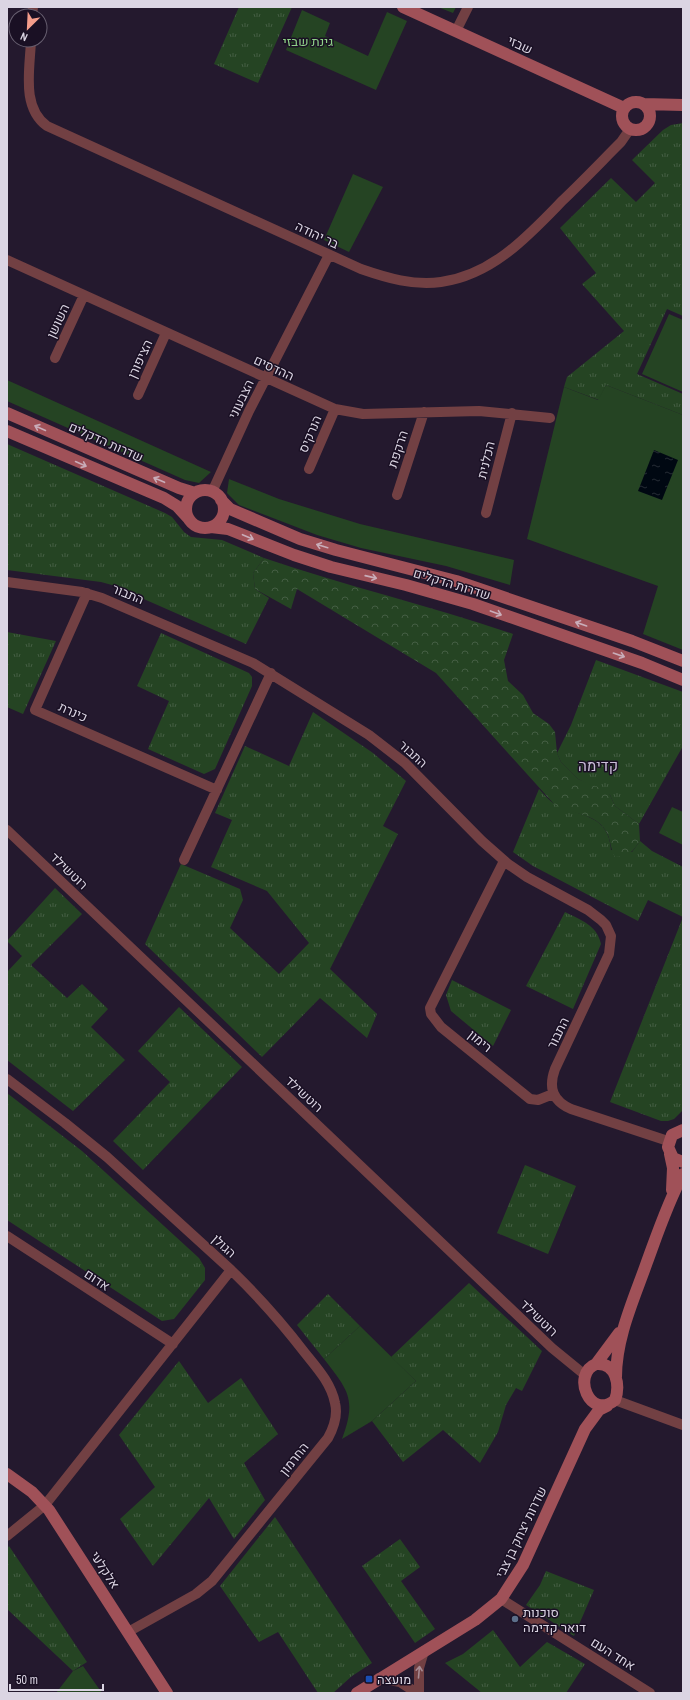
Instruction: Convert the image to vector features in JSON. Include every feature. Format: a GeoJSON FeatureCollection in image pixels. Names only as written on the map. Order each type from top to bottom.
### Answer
{"type":"FeatureCollection","features":[{"type":"Feature","properties":{"kind":"street","name":"שבזי"},"geometry":{"type":"LineString","coordinates":[[403,7],[624,108]]}},
{"type":"Feature","properties":{"kind":"street"},"geometry":{"type":"LineString","coordinates":[[456,31],[468,7]]}},
{"type":"Feature","properties":{"kind":"street","name":"בר יהודה"},"geometry":{"type":"LineString","coordinates":[[31,48],[30,103],[36,116],[47,126],[361,269],[402,281],[422,283],[441,282],[460,278],[479,270],[502,257],[536,229],[621,142],[630,129]]}},
{"type":"Feature","properties":{"kind":"street"},"geometry":{"type":"LineString","coordinates":[[633,102],[644,104],[681,105],[658,114],[648,124],[639,130],[630,129],[625,125],[622,119],[624,108],[633,102]]}},
{"type":"Feature","properties":{"kind":"street"},"geometry":{"type":"LineString","coordinates":[[644,104],[649,109],[650,115],[648,124]]}},
{"type":"Feature","properties":{"kind":"street","name":"הצבעוני"},"geometry":{"type":"LineString","coordinates":[[217,496],[265,378],[329,255]]}},
{"type":"Feature","properties":{"kind":"street","name":"ההדסים"},"geometry":{"type":"LineString","coordinates":[[7,260],[335,409],[363,414],[470,410],[550,418]]}},
{"type":"Feature","properties":{"kind":"street","name":"השושן"},"geometry":{"type":"LineString","coordinates":[[55,358],[84,295]]}},
{"type":"Feature","properties":{"kind":"street","name":"הציפורן"},"geometry":{"type":"LineString","coordinates":[[138,395],[166,333]]}},
{"type":"Feature","properties":{"kind":"street","name":"הנרקיס"},"geometry":{"type":"LineString","coordinates":[[309,469],[335,409]]}},
{"type":"Feature","properties":{"kind":"street","name":"הרקפת"},"geometry":{"type":"LineString","coordinates":[[397,495],[424,412]]}},
{"type":"Feature","properties":{"kind":"street","name":"שדרות הדקלים"},"geometry":{"type":"LineString","coordinates":[[7,413],[172,486],[195,493],[204,490],[217,496],[225,505],[234,511],[300,539],[336,550],[456,580],[642,645],[683,661]]}},
{"type":"Feature","properties":{"kind":"street","name":"הכלנית"},"geometry":{"type":"LineString","coordinates":[[486,513],[512,413]]}},
{"type":"Feature","properties":{"kind":"street","name":"שדרות הדקלים"},"geometry":{"type":"LineString","coordinates":[[7,431],[164,498],[177,506],[197,526],[203,528],[211,527],[232,530],[287,553],[331,567],[406,585],[467,602],[642,663],[683,680]]}},
{"type":"Feature","properties":{"kind":"street"},"geometry":{"type":"LineString","coordinates":[[188,518],[186,504],[189,498],[195,493]]}},
{"type":"Feature","properties":{"kind":"street"},"geometry":{"type":"LineString","coordinates":[[211,527],[222,517],[224,508],[217,496]]}},
{"type":"Feature","properties":{"kind":"street","name":"התבור"},"geometry":{"type":"LineString","coordinates":[[7,582],[87,593],[116,602],[240,657],[271,673],[358,727],[395,755],[504,861],[527,877],[595,915],[606,925],[611,936],[611,948],[607,960],[552,1076],[551,1087],[553,1094]]}},
{"type":"Feature","properties":{"kind":"street","name":"כינרת"},"geometry":{"type":"LineString","coordinates":[[87,593],[35,710],[216,790]]}},
{"type":"Feature","properties":{"kind":"street"},"geometry":{"type":"LineString","coordinates":[[184,860],[271,673]]}},
{"type":"Feature","properties":{"kind":"street","name":"רוטשילד"},"geometry":{"type":"LineString","coordinates":[[7,830],[552,1348],[585,1375]]}},
{"type":"Feature","properties":{"kind":"street","name":"רימון"},"geometry":{"type":"LineString","coordinates":[[504,861],[430,1008],[431,1014],[442,1026],[530,1098],[538,1100],[553,1094]]}},
{"type":"Feature","properties":{"kind":"street","name":"הגולן"},"geometry":{"type":"LineString","coordinates":[[7,1079],[65,1122],[107,1156],[231,1270],[45,1505],[7,1536]]}},
{"type":"Feature","properties":{"kind":"street"},"geometry":{"type":"LineString","coordinates":[[553,1094],[561,1103],[571,1109],[668,1141]]}},
{"type":"Feature","properties":{"kind":"street"},"geometry":{"type":"LineString","coordinates":[[671,1199],[673,1173],[668,1141],[672,1135],[681,1130]]}},
{"type":"Feature","properties":{"kind":"street"},"geometry":{"type":"LineString","coordinates":[[670,1154],[675,1159],[683,1162]]}},
{"type":"Feature","properties":{"kind":"street"},"geometry":{"type":"LineString","coordinates":[[611,1403],[618,1388],[616,1377],[618,1353],[625,1324],[671,1199],[683,1174]]}},
{"type":"Feature","properties":{"kind":"street","name":"אדום"},"geometry":{"type":"LineString","coordinates":[[7,1236],[173,1344]]}},
{"type":"Feature","properties":{"kind":"street","name":"החרמון"},"geometry":{"type":"LineString","coordinates":[[128,1632],[196,1594],[212,1581],[328,1438],[334,1426],[336,1407],[333,1395],[327,1382],[277,1318],[231,1270]]}},
{"type":"Feature","properties":{"kind":"street"},"geometry":{"type":"LineString","coordinates":[[625,1324],[615,1340],[596,1364],[589,1368],[585,1375],[584,1385],[588,1395],[599,1405],[611,1403],[683,1425]]}},
{"type":"Feature","properties":{"kind":"street"},"geometry":{"type":"LineString","coordinates":[[596,1364],[607,1365],[616,1377]]}},
{"type":"Feature","properties":{"kind":"street","name":"שדרות יצחק בן צבי"},"geometry":{"type":"LineString","coordinates":[[585,1429],[589,1408],[588,1395]]}},
{"type":"Feature","properties":{"kind":"street","name":"שדרות יצחק בן צבי"},"geometry":{"type":"LineString","coordinates":[[357,1693],[379,1678],[482,1616],[501,1599],[523,1565],[585,1429],[599,1410],[611,1403]]}},
{"type":"Feature","properties":{"kind":"street","name":"אלקלעי"},"geometry":{"type":"LineString","coordinates":[[7,1474],[32,1492],[45,1505],[167,1693]]}},
{"type":"Feature","properties":{"kind":"street","name":"אחד העם"},"geometry":{"type":"LineString","coordinates":[[501,1599],[650,1693]]}},
{"type":"Feature","properties":{"kind":"street"},"geometry":{"type":"LineString","coordinates":[[418,1693],[418,1668],[424,1652]]}},
{"type":"Feature","properties":{"kind":"street"},"geometry":{"type":"LineString","coordinates":[[379,1678],[400,1682],[418,1693]]}},
{"type":"Feature","properties":{"kind":"green space"},"geometry":{"type":"Polygon","coordinates":[[[239,7],[292,7],[258,83],[214,64],[239,7]]]}},
{"type":"Feature","properties":{"kind":"green space"},"geometry":{"type":"Polygon","coordinates":[[[438,7],[456,7],[453,13],[438,7]]]}},
{"type":"Feature","properties":{"kind":"green space","name":"גינת שבזי"},"geometry":{"type":"Polygon","coordinates":[[[302,10],[330,23],[325,36],[368,56],[387,12],[407,21],[376,90],[286,50],[302,10]]]}},
{"type":"Feature","properties":{"kind":"green space"},"geometry":{"type":"Polygon","coordinates":[[[683,123],[683,316],[667,309],[637,374],[683,394],[683,415],[606,385],[599,400],[564,387],[567,377],[624,331],[582,284],[596,273],[560,228],[611,178],[636,202],[655,183],[632,160],[663,130],[671,125],[683,123]]]}},
{"type":"Feature","properties":{"kind":"green space"},"geometry":{"type":"Polygon","coordinates":[[[353,174],[383,187],[349,252],[324,240],[353,174]]]}},
{"type":"Feature","properties":{"kind":"green space"},"geometry":{"type":"Polygon","coordinates":[[[669,314],[683,320],[683,392],[642,374],[669,314]]]}},
{"type":"Feature","properties":{"kind":"green space"},"geometry":{"type":"Polygon","coordinates":[[[7,380],[211,472],[199,483],[185,480],[7,401],[7,380]]]}},
{"type":"Feature","properties":{"kind":"green space"},"geometry":{"type":"Polygon","coordinates":[[[606,385],[683,415],[683,650],[643,634],[658,586],[527,539],[564,387],[598,400],[606,385]]]}},
{"type":"Feature","properties":{"kind":"green space"},"geometry":{"type":"Polygon","coordinates":[[[7,444],[165,513],[172,517],[184,532],[191,537],[222,540],[264,558],[253,573],[255,589],[269,598],[246,644],[112,585],[101,582],[7,570],[7,444]]]}},
{"type":"Feature","properties":{"kind":"green space"},"geometry":{"type":"Polygon","coordinates":[[[229,479],[279,499],[360,524],[514,560],[510,585],[446,566],[361,548],[317,535],[239,505],[227,493],[229,479]]]}},
{"type":"Feature","properties":{"kind":"green space"},"geometry":{"type":"Polygon","coordinates":[[[264,558],[513,634],[504,660],[508,681],[523,695],[533,713],[549,724],[555,732],[557,753],[561,762],[578,779],[603,789],[610,795],[615,806],[639,824],[640,841],[635,848],[624,856],[615,857],[608,834],[601,825],[589,817],[560,808],[554,804],[436,673],[297,589],[291,609],[255,589],[253,573],[264,558]]]}},
{"type":"Feature","properties":{"kind":"green space"},"geometry":{"type":"Polygon","coordinates":[[[7,632],[56,641],[23,714],[7,707],[7,632]]]}},
{"type":"Feature","properties":{"kind":"green space"},"geometry":{"type":"Polygon","coordinates":[[[161,633],[249,673],[252,677],[252,686],[215,769],[204,774],[148,749],[169,701],[137,686],[161,633]]]}},
{"type":"Feature","properties":{"kind":"green space"},"geometry":{"type":"Polygon","coordinates":[[[596,660],[683,692],[683,746],[639,824],[615,806],[610,795],[578,779],[561,762],[557,753],[571,725],[596,660]]]}},
{"type":"Feature","properties":{"kind":"green space"},"geometry":{"type":"Polygon","coordinates":[[[313,712],[373,753],[406,781],[383,826],[398,834],[330,969],[377,1014],[367,1038],[320,998],[262,1057],[145,944],[181,864],[240,889],[243,900],[230,928],[279,974],[309,943],[267,891],[211,867],[232,820],[215,813],[245,746],[289,766],[313,712]]]}},
{"type":"Feature","properties":{"kind":"green space"},"geometry":{"type":"Polygon","coordinates":[[[539,789],[555,804],[592,818],[599,823],[605,829],[609,838],[611,850],[632,852],[640,841],[652,851],[683,867],[683,917],[648,900],[638,921],[533,866],[513,852],[539,789]]]}},
{"type":"Feature","properties":{"kind":"green space"},"geometry":{"type":"Polygon","coordinates":[[[672,807],[683,812],[683,845],[659,833],[672,807]]]}},
{"type":"Feature","properties":{"kind":"green space"},"geometry":{"type":"Polygon","coordinates":[[[55,888],[82,914],[31,965],[67,998],[82,984],[108,1009],[91,1027],[125,1060],[73,1111],[7,1060],[7,972],[22,956],[7,941],[55,888]]]}},
{"type":"Feature","properties":{"kind":"green space"},"geometry":{"type":"Polygon","coordinates":[[[565,912],[588,924],[596,932],[601,944],[573,1009],[526,986],[565,912]]]}},
{"type":"Feature","properties":{"kind":"green space"},"geometry":{"type":"Polygon","coordinates":[[[683,917],[683,1110],[674,1119],[661,1121],[610,1102],[683,917]]]}},
{"type":"Feature","properties":{"kind":"green space"},"geometry":{"type":"Polygon","coordinates":[[[452,980],[511,1010],[493,1046],[451,1011],[446,995],[452,980]]]}},
{"type":"Feature","properties":{"kind":"green space"},"geometry":{"type":"Polygon","coordinates":[[[179,1007],[242,1067],[143,1170],[113,1141],[170,1082],[138,1051],[179,1007]]]}},
{"type":"Feature","properties":{"kind":"green space"},"geometry":{"type":"Polygon","coordinates":[[[7,1093],[82,1151],[199,1258],[205,1268],[205,1280],[174,1319],[162,1321],[7,1220],[7,1093]]]}},
{"type":"Feature","properties":{"kind":"green space"},"geometry":{"type":"Polygon","coordinates":[[[525,1165],[576,1186],[548,1254],[497,1233],[525,1165]]]}},
{"type":"Feature","properties":{"kind":"green space"},"geometry":{"type":"Polygon","coordinates":[[[469,1283],[542,1351],[522,1391],[516,1388],[506,1405],[498,1432],[480,1463],[443,1430],[403,1462],[372,1421],[416,1381],[391,1357],[469,1283]]]}},
{"type":"Feature","properties":{"kind":"green space"},"geometry":{"type":"Polygon","coordinates":[[[328,1294],[360,1326],[324,1359],[297,1325],[328,1294]]]}},
{"type":"Feature","properties":{"kind":"green space"},"geometry":{"type":"Polygon","coordinates":[[[360,1326],[416,1381],[372,1421],[342,1439],[349,1414],[348,1396],[339,1379],[324,1359],[360,1326]]]}},
{"type":"Feature","properties":{"kind":"green space"},"geometry":{"type":"Polygon","coordinates":[[[179,1361],[208,1403],[241,1378],[278,1434],[244,1463],[265,1500],[234,1539],[209,1498],[153,1566],[120,1519],[155,1487],[119,1435],[179,1361]]]}},
{"type":"Feature","properties":{"kind":"green space"},"geometry":{"type":"Polygon","coordinates":[[[275,1517],[372,1663],[352,1676],[333,1693],[318,1693],[278,1632],[259,1642],[220,1586],[275,1517]]]}},
{"type":"Feature","properties":{"kind":"green space"},"geometry":{"type":"Polygon","coordinates":[[[400,1539],[420,1567],[401,1581],[435,1629],[415,1643],[362,1566],[400,1539]]]}},
{"type":"Feature","properties":{"kind":"green space"},"geometry":{"type":"Polygon","coordinates":[[[9,1546],[87,1662],[73,1671],[7,1609],[7,1549],[9,1546]]]}},
{"type":"Feature","properties":{"kind":"green space"},"geometry":{"type":"Polygon","coordinates":[[[546,1571],[594,1590],[574,1636],[526,1605],[540,1585],[546,1571]]]}},
{"type":"Feature","properties":{"kind":"green space"},"geometry":{"type":"Polygon","coordinates":[[[493,1630],[520,1667],[547,1642],[585,1664],[566,1693],[482,1693],[445,1663],[463,1654],[493,1630]]]}},
{"type":"Feature","properties":{"kind":"green space"},"geometry":{"type":"Polygon","coordinates":[[[83,1666],[102,1693],[56,1693],[73,1671],[83,1666]]]}},
{"type":"Feature","properties":{"kind":"water"},"geometry":{"type":"Polygon","coordinates":[[[654,450],[678,460],[662,500],[638,491],[654,450]]]}},
{"type":"Feature","properties":{"kind":"place","name":"סוכנות דואר קדימה"},"geometry":{"type":"Point","coordinates":[515,1619]}},
{"type":"Feature","properties":{"kind":"place","name":"מועצה"},"geometry":{"type":"Point","coordinates":[369,1679]}},
{"type":"Feature","properties":{"kind":"district","name":"קדימה"},"geometry":{"type":"Point","coordinates":[598,765]}}]}
